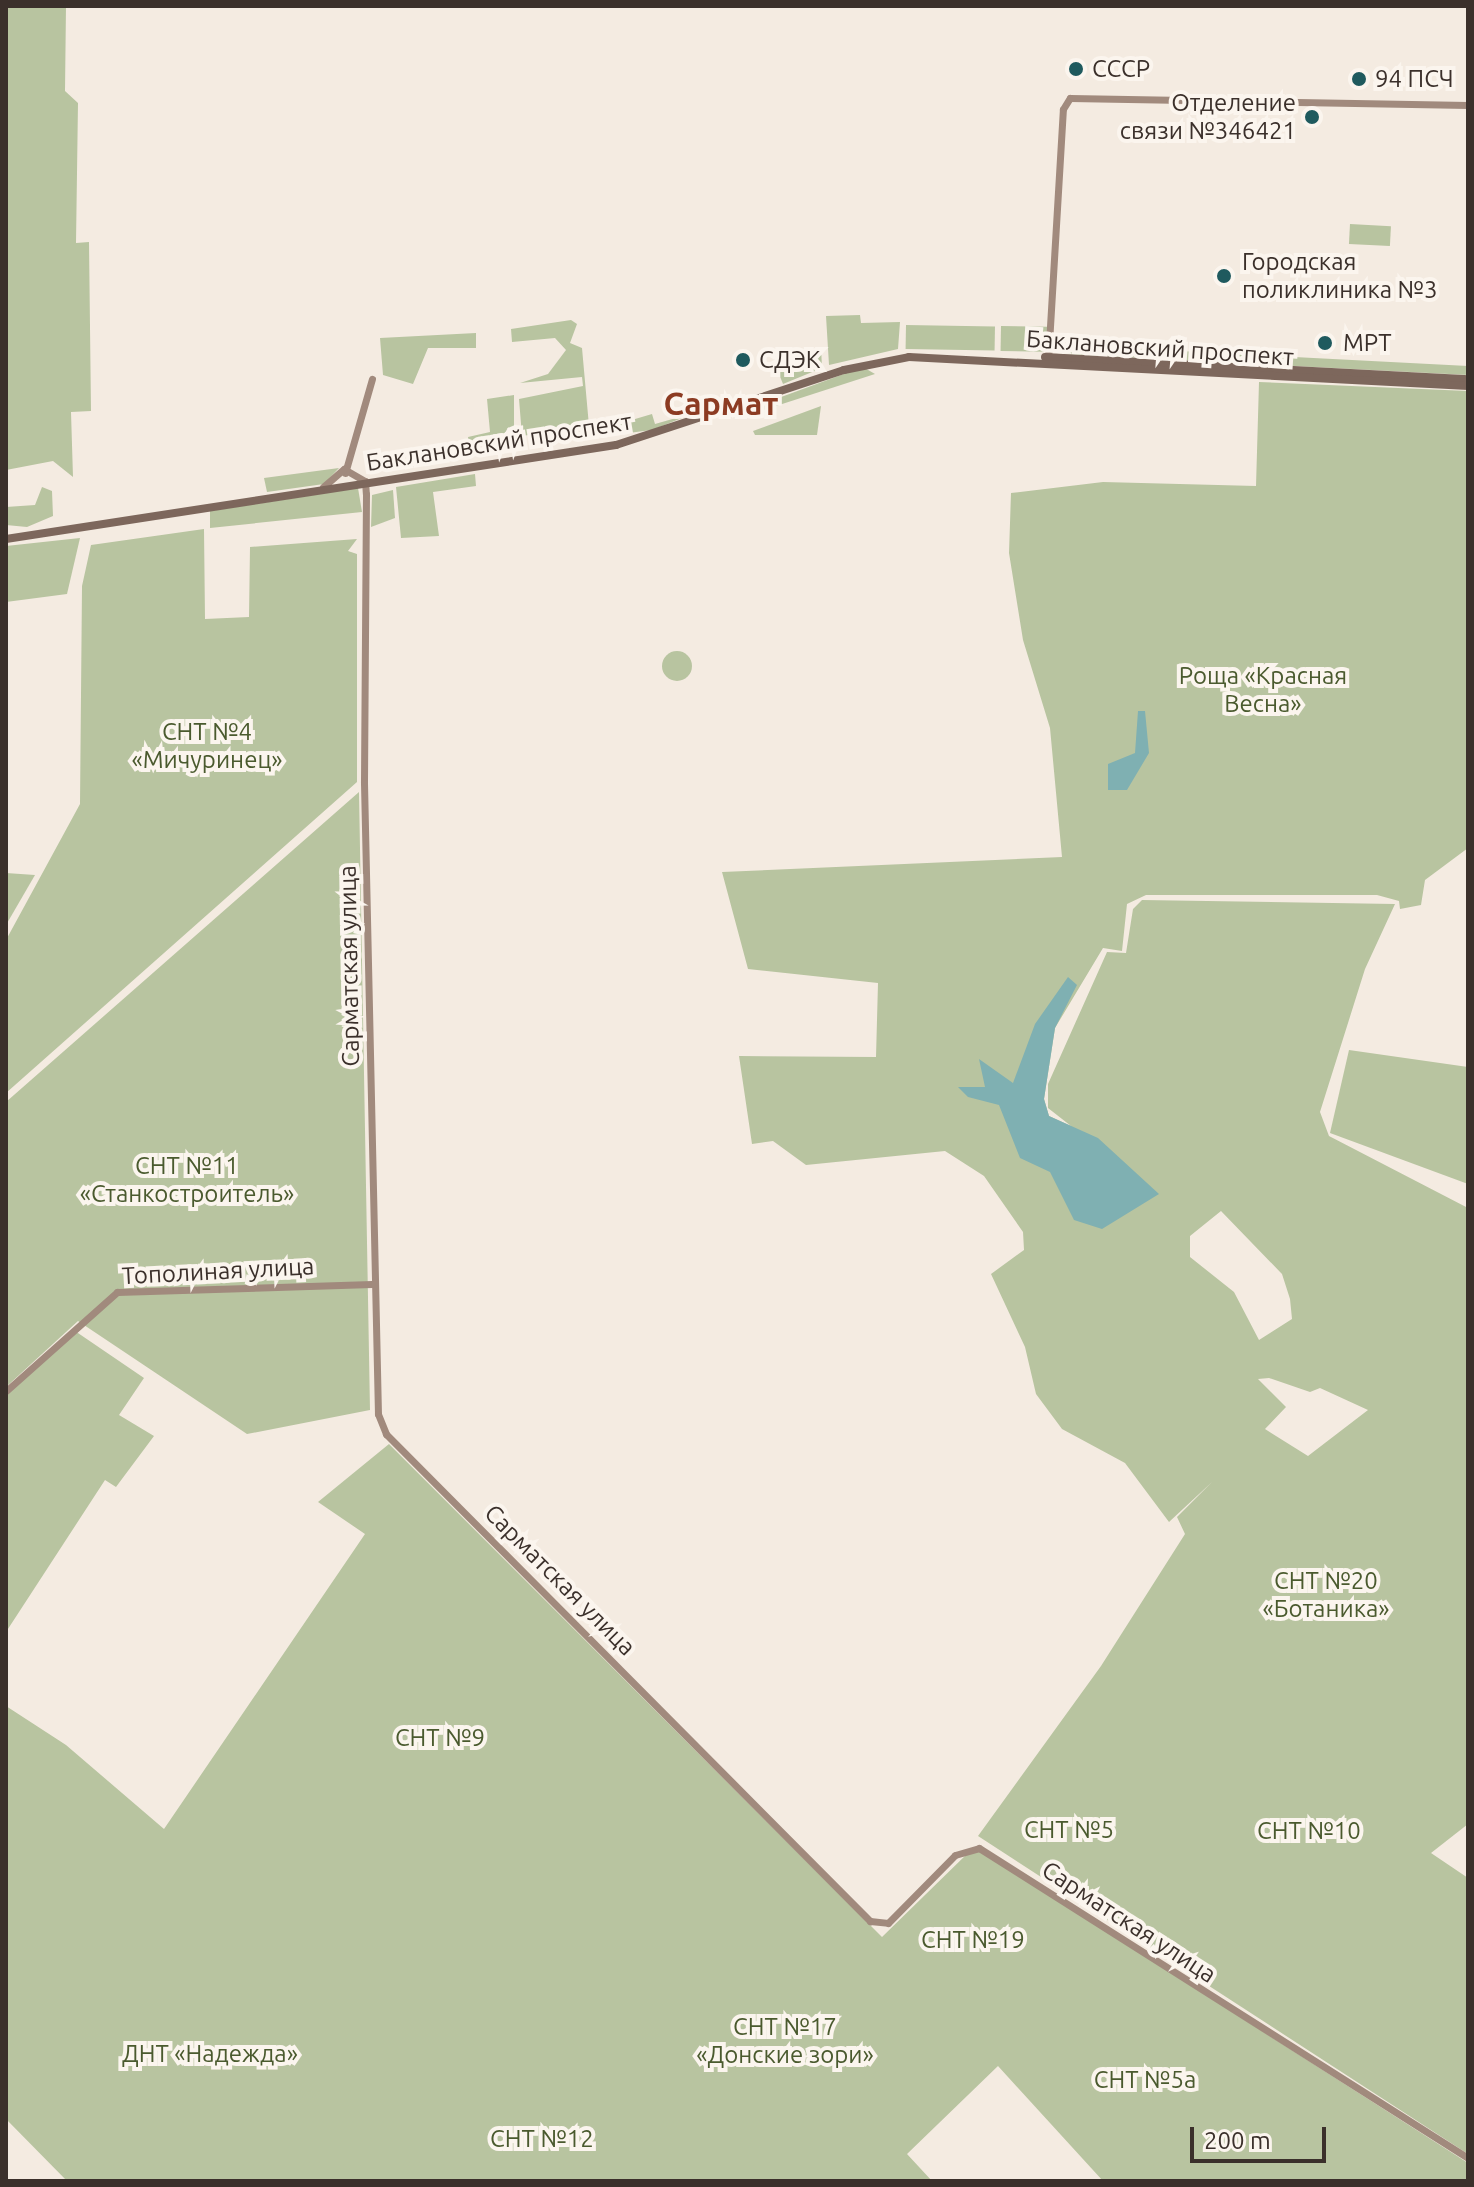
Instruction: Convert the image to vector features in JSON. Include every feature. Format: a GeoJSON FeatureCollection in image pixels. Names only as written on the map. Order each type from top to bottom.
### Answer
{"type":"FeatureCollection","features":[{"type":"Feature","properties":{"kind":"main road"},"geometry":{"type":"LineString","coordinates":[[1049,359],[1063,109],[1074,97],[1468,105]]}},
{"type":"Feature","properties":{"kind":"main road","name":"Баклановский проспект"},"geometry":{"type":"LineString","coordinates":[[92,523],[365,483],[646,435],[876,358],[1049,359],[1468,379]]}},
{"type":"Feature","properties":{"kind":"main road","name":"Баклановский проспект"},"geometry":{"type":"LineString","coordinates":[[1049,359],[1468,386]]}},
{"type":"Feature","properties":{"kind":"main road"},"geometry":{"type":"LineString","coordinates":[[348,485],[344,469],[372,379]]}},
{"type":"Feature","properties":{"kind":"main road"},"geometry":{"type":"LineString","coordinates":[[344,469],[365,483]]}},
{"type":"Feature","properties":{"kind":"main road"},"geometry":{"type":"LineString","coordinates":[[323,487],[344,469]]}},
{"type":"Feature","properties":{"kind":"main road","name":"Сарматская улица"},"geometry":{"type":"LineString","coordinates":[[365,483],[378,1414],[386,1434],[870,1921],[888,1923],[955,1855],[979,1848],[1468,2158]]}},
{"type":"Feature","properties":{"kind":"main road","name":"Баклановский проспект"},"geometry":{"type":"LineString","coordinates":[[6,537],[348,485]]}},
{"type":"Feature","properties":{"kind":"main road","name":"Тополиная улица"},"geometry":{"type":"LineString","coordinates":[[6,1391],[117,1292],[372,1284]]}},
{"type":"Feature","properties":{"kind":"green space"},"geometry":{"type":"Polygon","coordinates":[[[6,6],[66,6],[65,91],[78,103],[76,243],[89,242],[91,411],[71,412],[73,477],[53,461],[6,470],[6,6]]]}},
{"type":"Feature","properties":{"kind":"green space"},"geometry":{"type":"Polygon","coordinates":[[[1350,224],[1391,226],[1390,246],[1349,244],[1350,224]]]}},
{"type":"Feature","properties":{"kind":"green space"},"geometry":{"type":"Polygon","coordinates":[[[860,315],[861,323],[900,322],[898,349],[829,365],[826,316],[860,315]]]}},
{"type":"Feature","properties":{"kind":"green space"},"geometry":{"type":"Polygon","coordinates":[[[571,320],[577,324],[570,343],[582,348],[589,426],[522,436],[519,399],[583,386],[582,377],[520,383],[548,374],[566,350],[555,338],[512,342],[511,329],[571,320]]]}},
{"type":"Feature","properties":{"kind":"green space"},"geometry":{"type":"Polygon","coordinates":[[[906,325],[995,327],[995,351],[906,349],[906,325]]]}},
{"type":"Feature","properties":{"kind":"green space"},"geometry":{"type":"Polygon","coordinates":[[[1001,326],[1047,327],[1047,352],[1001,351],[1001,326]]]}},
{"type":"Feature","properties":{"kind":"green space"},"geometry":{"type":"Polygon","coordinates":[[[476,333],[476,348],[428,348],[413,384],[383,375],[380,338],[476,333]]]}},
{"type":"Feature","properties":{"kind":"green space"},"geometry":{"type":"Polygon","coordinates":[[[1064,345],[1468,366],[1468,375],[1065,354],[1057,348],[1064,345]]]}},
{"type":"Feature","properties":{"kind":"green space"},"geometry":{"type":"Polygon","coordinates":[[[821,347],[822,368],[783,384],[775,364],[821,347]]]}},
{"type":"Feature","properties":{"kind":"green space"},"geometry":{"type":"Polygon","coordinates":[[[863,367],[875,374],[742,417],[762,404],[863,367]]]}},
{"type":"Feature","properties":{"kind":"green space"},"geometry":{"type":"Polygon","coordinates":[[[1259,382],[1468,391],[1468,848],[1425,880],[1421,905],[1400,909],[1399,901],[1377,895],[1146,895],[1127,904],[1122,951],[1103,948],[1055,1028],[1044,1099],[1049,1116],[1071,1126],[1048,1108],[1048,1084],[1107,952],[1126,953],[1133,909],[1142,900],[1395,904],[1365,969],[1320,1112],[1329,1136],[1468,1208],[1468,1824],[1431,1853],[1468,1878],[1468,2154],[978,1836],[1101,1666],[1185,1534],[1177,1517],[1212,1482],[1169,1522],[1125,1463],[1062,1429],[1036,1394],[1025,1347],[991,1274],[1024,1250],[1023,1232],[984,1176],[945,1151],[806,1165],[773,1141],[752,1144],[739,1056],[876,1057],[878,983],[748,969],[722,872],[1062,857],[1050,728],[1023,640],[1009,553],[1011,493],[1103,482],[1256,486],[1259,382]],[[1221,1211],[1190,1236],[1190,1257],[1234,1292],[1259,1340],[1292,1319],[1290,1299],[1282,1274],[1221,1211]],[[1269,1378],[1258,1379],[1286,1407],[1265,1429],[1308,1456],[1368,1410],[1320,1388],[1310,1392],[1269,1378]]]}},
{"type":"Feature","properties":{"kind":"green space"},"geometry":{"type":"Polygon","coordinates":[[[514,395],[514,440],[469,446],[468,437],[490,432],[487,399],[514,395]]]}},
{"type":"Feature","properties":{"kind":"green space"},"geometry":{"type":"Polygon","coordinates":[[[821,406],[817,435],[755,435],[753,431],[821,406]]]}},
{"type":"Feature","properties":{"kind":"green space"},"geometry":{"type":"Polygon","coordinates":[[[697,412],[652,430],[597,437],[598,430],[652,414],[655,424],[697,412]]]}},
{"type":"Feature","properties":{"kind":"green space"},"geometry":{"type":"Polygon","coordinates":[[[339,468],[324,484],[267,492],[264,478],[339,468]]]}},
{"type":"Feature","properties":{"kind":"green space"},"geometry":{"type":"Polygon","coordinates":[[[475,474],[476,486],[433,492],[439,536],[401,538],[396,487],[475,474]]]}},
{"type":"Feature","properties":{"kind":"green space"},"geometry":{"type":"Polygon","coordinates":[[[42,487],[52,491],[53,516],[27,527],[6,525],[6,507],[35,505],[42,487]]]}},
{"type":"Feature","properties":{"kind":"green space"},"geometry":{"type":"Polygon","coordinates":[[[358,488],[362,512],[210,528],[210,511],[358,488]]]}},
{"type":"Feature","properties":{"kind":"green space"},"geometry":{"type":"Polygon","coordinates":[[[393,490],[395,518],[371,527],[372,495],[393,490]]]}},
{"type":"Feature","properties":{"kind":"green space","name":"СНТ №4 «Мичуринец»"},"geometry":{"type":"Polygon","coordinates":[[[204,529],[205,619],[249,617],[250,547],[357,539],[348,551],[357,554],[357,782],[6,1093],[6,940],[80,804],[82,586],[91,545],[204,529]]]}},
{"type":"Feature","properties":{"kind":"green space"},"geometry":{"type":"Polygon","coordinates":[[[80,538],[67,594],[6,602],[6,546],[80,538]]]}},
{"type":"Feature","properties":{"kind":"green space"},"geometry":{"type":"Polygon","coordinates":[[[677,651],[688,655],[692,666],[688,677],[677,681],[666,677],[662,666],[666,655],[677,651]]]}},
{"type":"Feature","properties":{"kind":"green space","name":"СНТ №11 «Станкостроитель»"},"geometry":{"type":"Polygon","coordinates":[[[359,792],[370,1410],[247,1434],[78,1321],[6,1387],[6,1102],[359,792]]]}},
{"type":"Feature","properties":{"kind":"green space"},"geometry":{"type":"Polygon","coordinates":[[[6,873],[35,875],[6,925],[6,873]]]}},
{"type":"Feature","properties":{"kind":"green space"},"geometry":{"type":"Polygon","coordinates":[[[1349,1050],[1468,1067],[1468,1184],[1330,1133],[1349,1050]]]}},
{"type":"Feature","properties":{"kind":"green space"},"geometry":{"type":"Polygon","coordinates":[[[75,1331],[144,1378],[119,1415],[154,1436],[116,1487],[105,1480],[6,1632],[6,1393],[75,1331]]]}},
{"type":"Feature","properties":{"kind":"green space"},"geometry":{"type":"Polygon","coordinates":[[[389,1444],[882,1937],[969,1852],[981,1851],[1468,2163],[1468,2181],[1103,2181],[998,2066],[907,2154],[932,2181],[67,2181],[6,2119],[6,1706],[66,1745],[164,1829],[365,1534],[318,1502],[389,1444]]]}},
{"type":"Feature","properties":{"kind":"water"},"geometry":{"type":"Polygon","coordinates":[[[1138,711],[1145,711],[1149,753],[1127,790],[1108,790],[1108,764],[1135,753],[1138,711]]]}},
{"type":"Feature","properties":{"kind":"water"},"geometry":{"type":"Polygon","coordinates":[[[1068,977],[1077,985],[1055,1028],[1044,1099],[1049,1116],[1098,1138],[1159,1194],[1102,1229],[1074,1220],[1050,1172],[1020,1158],[999,1105],[968,1097],[958,1087],[985,1087],[979,1059],[1013,1083],[1035,1024],[1068,977]]]}},
{"type":"Feature","properties":{"kind":"place","name":"СССР"},"geometry":{"type":"Point","coordinates":[1076,69]}},
{"type":"Feature","properties":{"kind":"place","name":"94 ПСЧ"},"geometry":{"type":"Point","coordinates":[1359,79]}},
{"type":"Feature","properties":{"kind":"place","name":"Отделение связи №346421"},"geometry":{"type":"Point","coordinates":[1312,117]}},
{"type":"Feature","properties":{"kind":"place","name":"Городская поликлиника №3"},"geometry":{"type":"Point","coordinates":[1224,276]}},
{"type":"Feature","properties":{"kind":"place","name":"МРТ"},"geometry":{"type":"Point","coordinates":[1325,343]}},
{"type":"Feature","properties":{"kind":"place","name":"СДЭК"},"geometry":{"type":"Point","coordinates":[743,360]}},
{"type":"Feature","properties":{"kind":"district","name":"Сармат"},"geometry":{"type":"Point","coordinates":[721,403]}},
{"type":"Feature","properties":{"kind":"park label","name":"Роща «Красная Весна»"},"geometry":{"type":"Point","coordinates":[1263,690]}},
{"type":"Feature","properties":{"kind":"park label","name":"СНТ №20 «Ботаника»"},"geometry":{"type":"Point","coordinates":[1326,1595]}},
{"type":"Feature","properties":{"kind":"park label","name":"СНТ №9"},"geometry":{"type":"Point","coordinates":[440,1738]}},
{"type":"Feature","properties":{"kind":"park label","name":"СНТ №5"},"geometry":{"type":"Point","coordinates":[1069,1830]}},
{"type":"Feature","properties":{"kind":"park label","name":"СНТ №10"},"geometry":{"type":"Point","coordinates":[1309,1831]}},
{"type":"Feature","properties":{"kind":"park label","name":"СНТ №19"},"geometry":{"type":"Point","coordinates":[973,1940]}},
{"type":"Feature","properties":{"kind":"park label","name":"СНТ №17 «Донские зори»"},"geometry":{"type":"Point","coordinates":[785,2041]}},
{"type":"Feature","properties":{"kind":"park label","name":"ДНТ «Надежда»"},"geometry":{"type":"Point","coordinates":[210,2054]}},
{"type":"Feature","properties":{"kind":"park label","name":"СНТ №5а"},"geometry":{"type":"Point","coordinates":[1145,2080]}},
{"type":"Feature","properties":{"kind":"park label","name":"СНТ №12"},"geometry":{"type":"Point","coordinates":[542,2139]}}]}
